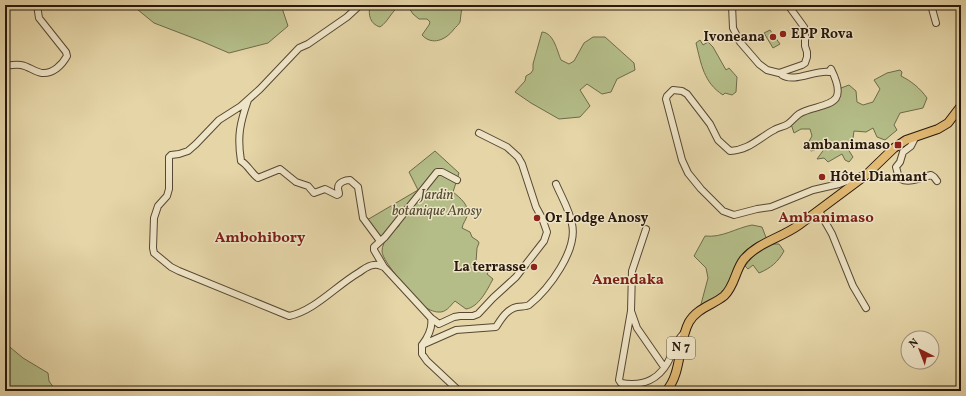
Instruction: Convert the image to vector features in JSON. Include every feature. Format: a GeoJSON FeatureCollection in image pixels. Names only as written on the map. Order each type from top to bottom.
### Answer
{"type":"FeatureCollection","features":[{"type":"Feature","properties":{"kind":"main road","name":"N 7"},"geometry":{"type":"LineString","coordinates":[[666,391],[672,382],[690,321],[695,314],[723,297],[729,291],[739,266],[752,252],[766,242],[791,231],[866,175],[902,142],[938,129],[948,123],[961,106]]}},
{"type":"Feature","properties":{"kind":"street"},"geometry":{"type":"LineString","coordinates":[[5,66],[14,64],[22,65],[42,73],[52,71],[64,62],[67,56],[66,52],[39,18],[37,5]]}},
{"type":"Feature","properties":{"kind":"street"},"geometry":{"type":"LineString","coordinates":[[360,5],[347,17],[308,44],[299,48],[241,106],[219,120],[188,151],[171,155],[169,158],[169,189],[167,196],[158,206],[154,218],[153,248],[154,253],[171,267],[289,316],[297,315],[315,304],[353,276],[368,267],[375,264],[384,266]]}},
{"type":"Feature","properties":{"kind":"street"},"geometry":{"type":"LineString","coordinates":[[732,5],[733,28],[740,42],[759,64],[767,70],[782,73],[805,63],[808,52],[805,46],[804,27],[788,5]]}},
{"type":"Feature","properties":{"kind":"street"},"geometry":{"type":"LineString","coordinates":[[931,5],[936,23]]}},
{"type":"Feature","properties":{"kind":"street"},"geometry":{"type":"LineString","coordinates":[[782,73],[784,77],[796,78],[824,71],[829,72],[831,69],[838,92],[836,97],[830,103],[800,114],[788,124],[773,130],[741,150],[730,151],[718,140],[710,124],[687,94],[677,90],[669,92],[666,100],[682,160],[691,177],[723,211],[734,215],[757,209],[771,208],[813,190],[839,184],[866,175]]}},
{"type":"Feature","properties":{"kind":"street"},"geometry":{"type":"LineString","coordinates":[[249,98],[238,135],[241,161],[245,163],[258,178],[280,169],[296,182],[308,186],[314,193],[325,189],[337,195],[339,194],[339,184],[350,180],[358,187],[363,218],[380,242]]}},
{"type":"Feature","properties":{"kind":"street"},"geometry":{"type":"LineString","coordinates":[[457,180],[442,172],[437,172],[380,242],[374,247],[374,250],[384,266],[431,318],[439,324],[454,317],[478,314],[516,277],[546,237],[547,232],[536,207],[522,164],[518,157],[507,147],[479,133]]}},
{"type":"Feature","properties":{"kind":"street"},"geometry":{"type":"LineString","coordinates":[[915,138],[911,146],[903,152],[896,167],[899,177],[909,181],[931,175],[936,181]]}},
{"type":"Feature","properties":{"kind":"street"},"geometry":{"type":"LineString","coordinates":[[422,345],[451,331],[496,327],[501,318],[512,309],[527,306],[539,296],[555,278],[570,246],[573,232],[572,224],[556,184]]}},
{"type":"Feature","properties":{"kind":"street"},"geometry":{"type":"LineString","coordinates":[[818,211],[832,234],[853,286],[866,308]]}},
{"type":"Feature","properties":{"kind":"street"},"geometry":{"type":"LineString","coordinates":[[646,229],[632,270],[631,311],[619,380],[621,383],[636,384],[646,382],[658,375],[670,359],[680,337],[686,332]]}},
{"type":"Feature","properties":{"kind":"street"},"geometry":{"type":"LineString","coordinates":[[631,311],[637,328],[664,367]]}},
{"type":"Feature","properties":{"kind":"street"},"geometry":{"type":"LineString","coordinates":[[431,318],[432,323],[428,337],[422,345],[422,354],[427,361],[458,391]]}},
{"type":"Feature","properties":{"kind":"green space"},"geometry":{"type":"Polygon","coordinates":[[[132,5],[281,5],[288,26],[268,43],[229,53],[154,23],[132,5]]]}},
{"type":"Feature","properties":{"kind":"green space"},"geometry":{"type":"Polygon","coordinates":[[[370,5],[401,5],[380,27],[374,24],[370,19],[370,5]]]}},
{"type":"Feature","properties":{"kind":"green space"},"geometry":{"type":"Polygon","coordinates":[[[407,5],[463,5],[459,24],[443,39],[434,41],[422,35],[430,22],[427,19],[419,19],[413,14],[407,5]]]}},
{"type":"Feature","properties":{"kind":"green space"},"geometry":{"type":"Polygon","coordinates":[[[770,30],[780,44],[773,48],[764,33],[770,30]]]}},
{"type":"Feature","properties":{"kind":"green space"},"geometry":{"type":"Polygon","coordinates":[[[542,32],[546,33],[552,39],[561,60],[569,64],[574,61],[584,43],[593,37],[605,37],[634,63],[635,70],[617,79],[611,92],[602,94],[587,84],[580,90],[590,106],[580,117],[559,119],[515,92],[525,81],[526,76],[533,70],[533,64],[542,32]]]}},
{"type":"Feature","properties":{"kind":"green space"},"geometry":{"type":"Polygon","coordinates":[[[700,40],[703,45],[708,42],[713,47],[726,70],[729,68],[737,77],[736,92],[732,95],[725,93],[723,95],[711,85],[707,79],[696,43],[700,40]]]}},
{"type":"Feature","properties":{"kind":"green space"},"geometry":{"type":"Polygon","coordinates":[[[900,70],[902,72],[901,76],[915,85],[927,98],[923,108],[900,113],[894,125],[897,130],[885,140],[877,137],[873,128],[866,132],[854,131],[853,138],[846,146],[853,157],[849,162],[845,160],[842,154],[828,162],[824,158],[817,159],[825,148],[820,145],[815,150],[811,151],[808,143],[812,136],[810,129],[801,129],[794,133],[791,124],[800,116],[833,104],[837,99],[841,88],[849,85],[856,91],[857,102],[863,105],[873,102],[880,89],[874,80],[887,73],[900,70]]]}},
{"type":"Feature","properties":{"kind":"green space","name":"Jardin botanique Anosy"},"geometry":{"type":"Polygon","coordinates":[[[435,151],[459,173],[453,192],[464,202],[468,212],[462,228],[470,232],[472,237],[478,241],[476,262],[481,269],[488,265],[490,269],[487,274],[493,279],[479,302],[471,308],[466,309],[455,301],[448,309],[441,312],[425,307],[400,280],[383,256],[382,247],[388,237],[399,226],[399,219],[380,240],[367,220],[418,190],[409,172],[435,151]]]}},
{"type":"Feature","properties":{"kind":"green space"},"geometry":{"type":"Polygon","coordinates":[[[752,225],[762,227],[767,240],[750,251],[727,293],[700,308],[708,278],[706,268],[694,256],[705,236],[717,236],[752,225]]]}},
{"type":"Feature","properties":{"kind":"green space"},"geometry":{"type":"Polygon","coordinates":[[[772,244],[779,244],[784,251],[774,264],[759,273],[753,265],[748,269],[745,266],[757,253],[772,244]]]}},
{"type":"Feature","properties":{"kind":"green space"},"geometry":{"type":"Polygon","coordinates":[[[5,343],[23,358],[48,373],[49,381],[56,391],[5,391],[5,343]]]}},
{"type":"Feature","properties":{"kind":"place","name":"EPP Rova"},"geometry":{"type":"Point","coordinates":[783,34]}},
{"type":"Feature","properties":{"kind":"place","name":"Ivoneana"},"geometry":{"type":"Point","coordinates":[773,37]}},
{"type":"Feature","properties":{"kind":"place","name":"ambanimaso"},"geometry":{"type":"Point","coordinates":[898,145]}},
{"type":"Feature","properties":{"kind":"place","name":"Hôtel Diamant"},"geometry":{"type":"Point","coordinates":[822,177]}},
{"type":"Feature","properties":{"kind":"place","name":"Or Lodge Anosy"},"geometry":{"type":"Point","coordinates":[537,218]}},
{"type":"Feature","properties":{"kind":"place","name":"La terrasse"},"geometry":{"type":"Point","coordinates":[534,267]}},
{"type":"Feature","properties":{"kind":"district","name":"Ambanimaso"},"geometry":{"type":"Point","coordinates":[826,218]}},
{"type":"Feature","properties":{"kind":"district","name":"Ambohibory"},"geometry":{"type":"Point","coordinates":[260,238]}},
{"type":"Feature","properties":{"kind":"district","name":"Anendaka"},"geometry":{"type":"Point","coordinates":[628,280]}}]}
